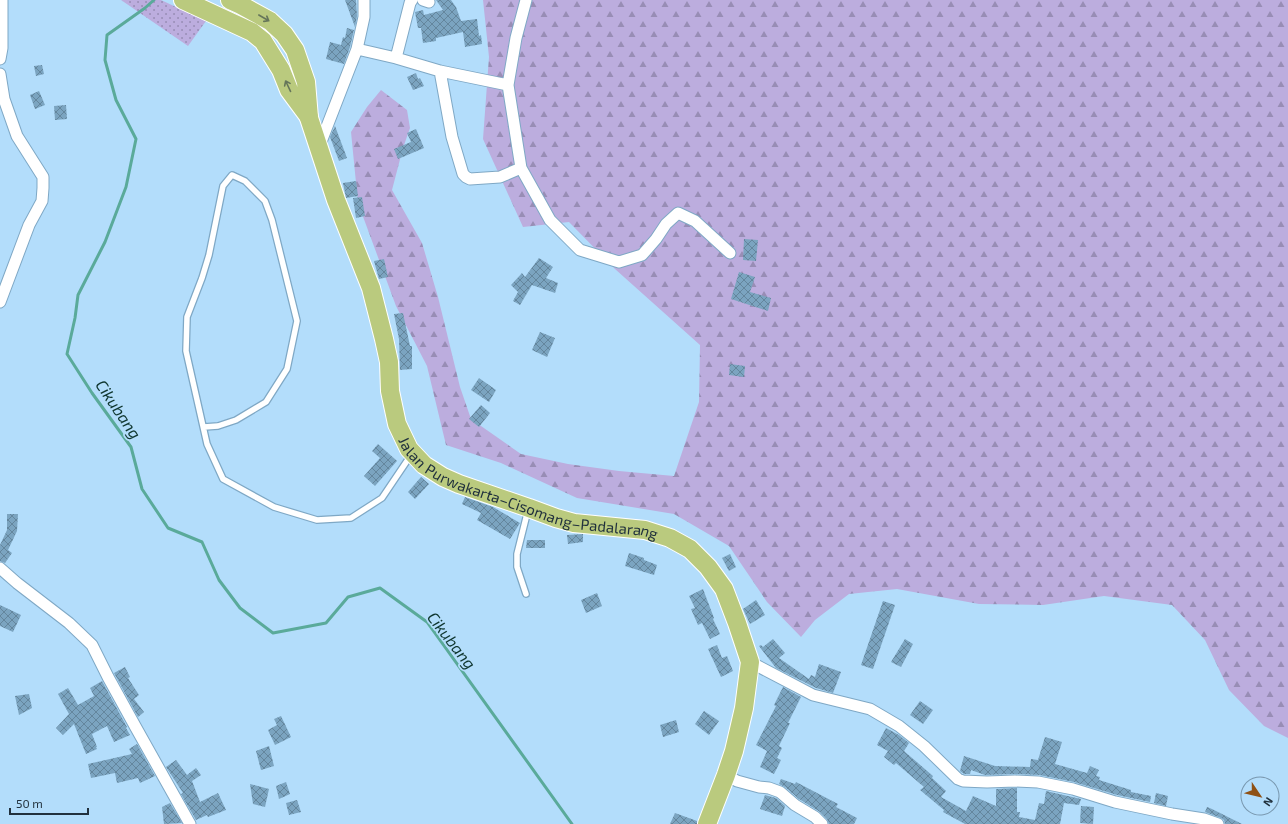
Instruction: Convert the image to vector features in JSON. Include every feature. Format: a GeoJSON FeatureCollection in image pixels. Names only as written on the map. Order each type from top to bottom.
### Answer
{"type":"FeatureCollection","features":[{"type":"Feature","properties":{"kind":"highway","name":"Jalan Purwakarta–Cisomang–Padalarang"},"geometry":{"type":"LineString","coordinates":[[184,0],[252,32],[263,41],[281,70],[290,90],[309,118]]}},
{"type":"Feature","properties":{"kind":"highway","name":"Jalan Purwakarta–Cisomang–Padalarang"},"geometry":{"type":"LineString","coordinates":[[230,0],[270,21],[284,34],[295,50],[306,82],[309,118],[336,200],[371,288],[384,339],[388,362],[390,391],[397,424],[412,453],[424,465],[442,477],[556,518],[574,523],[645,530],[670,538],[690,549],[708,567],[724,589],[750,662],[744,708],[734,751],[707,824]]}},
{"type":"Feature","properties":{"kind":"street"},"geometry":{"type":"LineString","coordinates":[[0,59],[2,42],[2,0]]}},
{"type":"Feature","properties":{"kind":"street"},"geometry":{"type":"LineString","coordinates":[[319,147],[357,50],[364,17],[364,0]]}},
{"type":"Feature","properties":{"kind":"street"},"geometry":{"type":"LineString","coordinates":[[396,58],[412,0]]}},
{"type":"Feature","properties":{"kind":"street"},"geometry":{"type":"LineString","coordinates":[[526,0],[516,38],[508,85],[521,168],[550,220],[580,250],[619,262],[642,255],[656,239],[666,224],[678,213],[695,221],[730,253]]}},
{"type":"Feature","properties":{"kind":"street"},"geometry":{"type":"LineString","coordinates":[[357,50],[396,58],[440,71],[508,85]]}},
{"type":"Feature","properties":{"kind":"street"},"geometry":{"type":"LineString","coordinates":[[440,71],[452,137],[463,174],[470,179],[500,177],[521,168]]}},
{"type":"Feature","properties":{"kind":"street"},"geometry":{"type":"LineString","coordinates":[[0,74],[4,99],[18,136],[43,177],[42,201],[29,225],[0,302]]}},
{"type":"Feature","properties":{"kind":"street"},"geometry":{"type":"LineString","coordinates":[[0,568],[69,623],[92,645],[134,726],[190,824]]}},
{"type":"Feature","properties":{"kind":"street"},"geometry":{"type":"LineString","coordinates":[[750,662],[813,695],[870,709],[899,726],[924,746],[958,779],[994,782],[1038,782],[1073,789],[1115,802],[1172,814],[1204,818],[1218,824]]}},
{"type":"Feature","properties":{"kind":"street"},"geometry":{"type":"LineString","coordinates":[[726,776],[737,781],[780,792],[795,805],[815,817],[822,824]]}},
{"type":"Feature","properties":{"kind":"lane"},"geometry":{"type":"LineString","coordinates":[[204,427],[218,426],[236,420],[266,402],[287,368],[296,321],[272,220],[266,201],[245,181],[232,175],[223,186],[209,255],[187,317],[186,351],[207,444],[223,479],[274,506],[317,520],[351,518],[382,498],[412,453]]}},
{"type":"Feature","properties":{"kind":"lane"},"geometry":{"type":"LineString","coordinates":[[526,594],[517,567],[517,554],[529,508]]}},
{"type":"Feature","properties":{"kind":"green space"},"geometry":{"type":"Polygon","coordinates":[[[121,0],[161,0],[206,21],[188,46],[121,0]]]}},
{"type":"Feature","properties":{"kind":"green space"},"geometry":{"type":"Polygon","coordinates":[[[483,0],[1288,0],[1288,738],[1264,726],[1229,690],[1205,640],[1172,605],[1104,596],[1043,605],[979,604],[897,589],[849,594],[815,620],[801,637],[767,602],[729,546],[674,514],[577,498],[501,463],[446,445],[427,366],[396,306],[358,203],[351,132],[367,107],[381,90],[407,110],[410,128],[392,190],[422,243],[438,297],[460,387],[471,419],[521,454],[568,464],[619,471],[674,476],[699,402],[700,345],[615,269],[569,222],[523,227],[483,139],[489,57],[483,0]]]}},
{"type":"Feature","properties":{"kind":"building"},"geometry":{"type":"Polygon","coordinates":[[[345,0],[356,0],[357,16],[355,27],[345,0]]]}},
{"type":"Feature","properties":{"kind":"building"},"geometry":{"type":"Polygon","coordinates":[[[436,0],[451,0],[456,7],[461,21],[477,19],[479,36],[481,35],[482,44],[465,47],[463,32],[436,38],[436,41],[423,43],[421,28],[418,28],[415,12],[423,10],[424,15],[443,10],[436,0]]]}},
{"type":"Feature","properties":{"kind":"building"},"geometry":{"type":"Polygon","coordinates":[[[347,28],[354,30],[344,64],[326,59],[330,42],[341,45],[343,37],[345,38],[347,28]]]}},
{"type":"Feature","properties":{"kind":"building"},"geometry":{"type":"Polygon","coordinates":[[[42,65],[44,74],[36,76],[34,66],[42,65]]]}},
{"type":"Feature","properties":{"kind":"building"},"geometry":{"type":"Polygon","coordinates":[[[416,73],[418,79],[420,78],[424,86],[413,90],[407,77],[416,73]]]}},
{"type":"Feature","properties":{"kind":"building"},"geometry":{"type":"Polygon","coordinates":[[[39,91],[45,105],[35,109],[30,95],[39,91]]]}},
{"type":"Feature","properties":{"kind":"building"},"geometry":{"type":"Polygon","coordinates":[[[66,105],[67,119],[55,120],[54,106],[66,105]]]}},
{"type":"Feature","properties":{"kind":"building"},"geometry":{"type":"Polygon","coordinates":[[[335,126],[347,158],[339,161],[330,137],[335,126]]]}},
{"type":"Feature","properties":{"kind":"building"},"geometry":{"type":"Polygon","coordinates":[[[416,129],[424,148],[398,159],[394,149],[411,142],[407,133],[416,129]]]}},
{"type":"Feature","properties":{"kind":"building"},"geometry":{"type":"Polygon","coordinates":[[[356,181],[358,196],[346,198],[343,183],[356,181]]]}},
{"type":"Feature","properties":{"kind":"building"},"geometry":{"type":"Polygon","coordinates":[[[362,197],[365,216],[356,218],[353,198],[362,197]]]}},
{"type":"Feature","properties":{"kind":"building"},"geometry":{"type":"Polygon","coordinates":[[[744,239],[758,240],[756,261],[743,260],[744,239]]]}},
{"type":"Feature","properties":{"kind":"building"},"geometry":{"type":"Polygon","coordinates":[[[539,258],[553,267],[546,278],[558,283],[555,293],[532,285],[520,305],[513,301],[518,292],[511,285],[522,273],[525,277],[539,258]]]}},
{"type":"Feature","properties":{"kind":"building"},"geometry":{"type":"Polygon","coordinates":[[[384,259],[388,277],[379,279],[374,261],[384,259]]]}},
{"type":"Feature","properties":{"kind":"building"},"geometry":{"type":"Polygon","coordinates":[[[739,272],[755,277],[750,292],[771,298],[768,311],[731,299],[739,272]]]}},
{"type":"Feature","properties":{"kind":"building"},"geometry":{"type":"Polygon","coordinates":[[[403,313],[410,346],[412,346],[412,369],[400,370],[399,339],[394,314],[403,313]]]}},
{"type":"Feature","properties":{"kind":"building"},"geometry":{"type":"Polygon","coordinates":[[[540,332],[555,338],[547,357],[532,350],[540,332]]]}},
{"type":"Feature","properties":{"kind":"building"},"geometry":{"type":"Polygon","coordinates":[[[730,364],[745,366],[744,377],[729,375],[730,364]]]}},
{"type":"Feature","properties":{"kind":"building"},"geometry":{"type":"Polygon","coordinates":[[[479,378],[496,390],[489,402],[471,390],[479,378]]]}},
{"type":"Feature","properties":{"kind":"building"},"geometry":{"type":"Polygon","coordinates":[[[481,405],[490,413],[479,427],[469,419],[481,405]]]}},
{"type":"Feature","properties":{"kind":"building"},"geometry":{"type":"Polygon","coordinates":[[[378,444],[397,461],[375,486],[364,476],[380,458],[372,451],[378,444]]]}},
{"type":"Feature","properties":{"kind":"building"},"geometry":{"type":"Polygon","coordinates":[[[421,477],[429,484],[415,499],[408,492],[421,477]]]}},
{"type":"Feature","properties":{"kind":"building"},"geometry":{"type":"Polygon","coordinates":[[[465,497],[493,507],[520,523],[510,539],[477,520],[481,513],[462,504],[465,497]]]}},
{"type":"Feature","properties":{"kind":"building"},"geometry":{"type":"Polygon","coordinates":[[[7,514],[18,514],[17,531],[8,550],[12,553],[5,563],[0,561],[0,545],[7,530],[7,514]]]}},
{"type":"Feature","properties":{"kind":"building"},"geometry":{"type":"Polygon","coordinates":[[[583,534],[583,542],[568,544],[567,535],[583,534]]]}},
{"type":"Feature","properties":{"kind":"building"},"geometry":{"type":"Polygon","coordinates":[[[527,540],[545,540],[545,548],[526,548],[527,540]]]}},
{"type":"Feature","properties":{"kind":"building"},"geometry":{"type":"Polygon","coordinates":[[[629,553],[644,558],[644,560],[657,565],[654,575],[625,566],[629,553]]]}},
{"type":"Feature","properties":{"kind":"building"},"geometry":{"type":"Polygon","coordinates":[[[730,554],[736,567],[729,571],[722,558],[730,554]]]}},
{"type":"Feature","properties":{"kind":"building"},"geometry":{"type":"Polygon","coordinates":[[[703,589],[714,618],[713,619],[720,634],[710,639],[702,623],[698,625],[691,609],[695,608],[689,596],[703,589]]]}},
{"type":"Feature","properties":{"kind":"building"},"geometry":{"type":"Polygon","coordinates":[[[597,593],[602,606],[586,613],[581,600],[597,593]]]}},
{"type":"Feature","properties":{"kind":"building"},"geometry":{"type":"Polygon","coordinates":[[[756,600],[765,615],[750,624],[743,609],[756,600]]]}},
{"type":"Feature","properties":{"kind":"building"},"geometry":{"type":"Polygon","coordinates":[[[883,601],[895,605],[873,669],[861,665],[883,601]]]}},
{"type":"Feature","properties":{"kind":"building"},"geometry":{"type":"Polygon","coordinates":[[[0,605],[21,615],[13,632],[0,626],[0,605]]]}},
{"type":"Feature","properties":{"kind":"building"},"geometry":{"type":"Polygon","coordinates":[[[773,639],[785,653],[779,658],[809,679],[811,675],[815,677],[819,664],[841,672],[833,693],[816,688],[776,668],[759,646],[761,645],[763,647],[773,639]]]}},
{"type":"Feature","properties":{"kind":"building"},"geometry":{"type":"Polygon","coordinates":[[[905,639],[913,644],[901,667],[891,662],[905,639]]]}},
{"type":"Feature","properties":{"kind":"building"},"geometry":{"type":"Polygon","coordinates":[[[717,645],[722,658],[727,656],[733,671],[721,677],[708,649],[717,645]]]}},
{"type":"Feature","properties":{"kind":"building"},"geometry":{"type":"Polygon","coordinates":[[[125,667],[130,677],[128,678],[139,695],[134,699],[144,712],[138,717],[114,673],[125,667]]]}},
{"type":"Feature","properties":{"kind":"building"},"geometry":{"type":"Polygon","coordinates":[[[102,681],[130,735],[114,742],[107,726],[92,734],[97,749],[86,754],[74,724],[63,735],[56,728],[69,714],[58,694],[68,688],[78,705],[94,696],[90,688],[102,681]]]}},
{"type":"Feature","properties":{"kind":"building"},"geometry":{"type":"Polygon","coordinates":[[[783,687],[801,697],[788,723],[790,723],[779,746],[782,748],[777,758],[781,760],[774,774],[760,767],[767,751],[756,745],[776,706],[774,705],[783,687]]]}},
{"type":"Feature","properties":{"kind":"building"},"geometry":{"type":"Polygon","coordinates":[[[29,694],[32,708],[19,715],[15,696],[29,694]]]}},
{"type":"Feature","properties":{"kind":"building"},"geometry":{"type":"Polygon","coordinates":[[[920,701],[933,710],[923,724],[910,715],[920,701]]]}},
{"type":"Feature","properties":{"kind":"building"},"geometry":{"type":"Polygon","coordinates":[[[704,711],[719,721],[709,735],[695,724],[704,711]]]}},
{"type":"Feature","properties":{"kind":"building"},"geometry":{"type":"Polygon","coordinates":[[[281,716],[291,737],[275,745],[268,730],[277,725],[274,719],[281,716]]]}},
{"type":"Feature","properties":{"kind":"building"},"geometry":{"type":"Polygon","coordinates":[[[676,720],[679,732],[663,737],[660,725],[676,720]]]}},
{"type":"Feature","properties":{"kind":"building"},"geometry":{"type":"Polygon","coordinates":[[[886,728],[899,735],[909,743],[904,751],[933,776],[932,778],[946,791],[941,797],[966,811],[973,796],[996,806],[996,789],[1017,788],[1017,812],[1020,812],[1019,817],[1035,820],[1039,803],[1044,804],[1046,791],[1081,799],[1079,805],[1064,803],[1060,824],[965,824],[943,812],[944,810],[920,790],[924,787],[896,763],[894,765],[884,757],[888,751],[877,745],[886,728]]]}},
{"type":"Feature","properties":{"kind":"building"},"geometry":{"type":"Polygon","coordinates":[[[1045,737],[1062,742],[1055,764],[1087,773],[1090,766],[1099,770],[1096,776],[1100,777],[1099,780],[1131,790],[1131,792],[1151,796],[1150,802],[1117,795],[1074,782],[1039,775],[985,775],[971,770],[970,774],[964,774],[960,771],[964,756],[995,766],[1030,767],[1031,759],[1038,760],[1045,737]]]}},
{"type":"Feature","properties":{"kind":"building"},"geometry":{"type":"Polygon","coordinates":[[[137,744],[155,776],[140,783],[138,778],[117,783],[115,773],[91,778],[88,764],[132,754],[129,749],[137,744]]]}},
{"type":"Feature","properties":{"kind":"building"},"geometry":{"type":"Polygon","coordinates":[[[269,746],[274,766],[261,770],[256,751],[269,746]]]}},
{"type":"Feature","properties":{"kind":"building"},"geometry":{"type":"Polygon","coordinates":[[[176,760],[187,775],[196,768],[201,775],[192,781],[200,802],[218,793],[226,810],[208,817],[207,815],[196,820],[181,794],[183,793],[166,767],[176,760]]]}},
{"type":"Feature","properties":{"kind":"building"},"geometry":{"type":"Polygon","coordinates":[[[781,779],[795,784],[796,782],[838,804],[836,807],[857,818],[854,824],[829,824],[827,819],[820,812],[779,784],[781,779]]]}},
{"type":"Feature","properties":{"kind":"building"},"geometry":{"type":"Polygon","coordinates":[[[286,782],[290,794],[279,799],[276,786],[286,782]]]}},
{"type":"Feature","properties":{"kind":"building"},"geometry":{"type":"Polygon","coordinates":[[[250,784],[269,789],[265,807],[253,804],[250,784]]]}},
{"type":"Feature","properties":{"kind":"building"},"geometry":{"type":"Polygon","coordinates":[[[1156,793],[1168,796],[1166,806],[1154,803],[1156,793]]]}},
{"type":"Feature","properties":{"kind":"building"},"geometry":{"type":"Polygon","coordinates":[[[765,795],[776,798],[785,806],[782,816],[760,809],[765,795]]]}},
{"type":"Feature","properties":{"kind":"building"},"geometry":{"type":"Polygon","coordinates":[[[297,800],[301,812],[289,815],[286,803],[297,800]]]}},
{"type":"Feature","properties":{"kind":"building"},"geometry":{"type":"Polygon","coordinates":[[[170,803],[182,823],[164,824],[162,807],[170,803]]]}},
{"type":"Feature","properties":{"kind":"building"},"geometry":{"type":"Polygon","coordinates":[[[1081,806],[1094,807],[1093,824],[1080,823],[1081,806]]]}},
{"type":"Feature","properties":{"kind":"building"},"geometry":{"type":"Polygon","coordinates":[[[1207,807],[1242,824],[1225,824],[1224,820],[1221,818],[1205,812],[1207,807]]]}},
{"type":"Feature","properties":{"kind":"building"},"geometry":{"type":"Polygon","coordinates":[[[675,813],[697,821],[697,824],[670,824],[675,813]]]}},
{"type":"Feature","properties":{"kind":"waterway","name":"Cikubang"},"geometry":{"type":"LineString","coordinates":[[154,0],[107,35],[105,60],[116,100],[136,139],[126,187],[105,242],[78,295],[75,318],[67,354],[92,393],[131,447],[142,489],[168,528],[202,542],[219,580],[240,608],[273,633],[326,623],[348,597],[380,588],[427,622],[572,824]]}}]}
